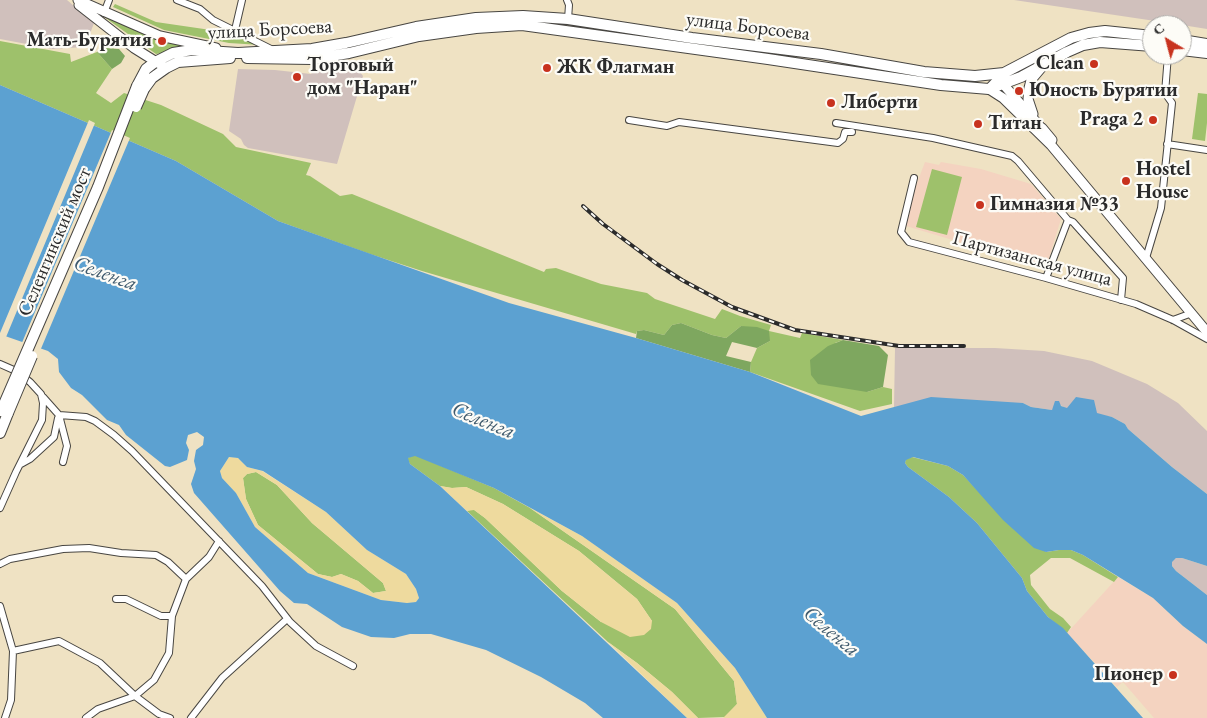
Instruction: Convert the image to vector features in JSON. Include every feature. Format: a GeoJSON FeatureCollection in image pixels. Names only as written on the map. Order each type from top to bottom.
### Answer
{"type":"FeatureCollection","features":[{"type":"Feature","properties":{"kind":"main road"},"geometry":{"type":"LineString","coordinates":[[72,0],[151,60],[166,68]]}},
{"type":"Feature","properties":{"kind":"main road"},"geometry":{"type":"LineString","coordinates":[[78,0],[160,36],[238,53]]}},
{"type":"Feature","properties":{"kind":"main road","name":"улица Борсоева"},"geometry":{"type":"LineString","coordinates":[[140,87],[151,60],[173,53],[192,50],[238,53],[330,47],[416,27],[476,18],[523,16],[568,19],[692,38],[821,54],[923,77],[975,76],[1004,73],[1071,38],[1089,33],[1105,31],[1142,35]]}},
{"type":"Feature","properties":{"kind":"main road"},"geometry":{"type":"LineString","coordinates":[[567,31],[568,19]]}},
{"type":"Feature","properties":{"kind":"main road","name":"улица Борсоева"},"geometry":{"type":"LineString","coordinates":[[140,87],[166,68],[178,62],[246,58],[312,60],[419,36],[476,28],[522,25],[996,85]]}},
{"type":"Feature","properties":{"kind":"main road"},"geometry":{"type":"LineString","coordinates":[[996,85],[1044,65],[1083,45],[1100,42],[1142,45]]}},
{"type":"Feature","properties":{"kind":"main road"},"geometry":{"type":"LineString","coordinates":[[1192,42],[1207,44]]}},
{"type":"Feature","properties":{"kind":"main road"},"geometry":{"type":"LineString","coordinates":[[1192,51],[1207,53]]}},
{"type":"Feature","properties":{"kind":"main road"},"geometry":{"type":"LineString","coordinates":[[1044,65],[1031,80],[1028,99],[1051,145]]}},
{"type":"Feature","properties":{"kind":"main road"},"geometry":{"type":"LineString","coordinates":[[996,85],[1004,73]]}},
{"type":"Feature","properties":{"kind":"main road"},"geometry":{"type":"LineString","coordinates":[[975,76],[996,85],[1039,124],[1147,255],[1207,332]]}},
{"type":"Feature","properties":{"kind":"main road"},"geometry":{"type":"LineString","coordinates":[[996,85],[1003,98],[1051,145],[1207,324]]}},
{"type":"Feature","properties":{"kind":"main road","name":"Селенгинский мост"},"geometry":{"type":"LineString","coordinates":[[0,434],[3,413],[140,87]]}},
{"type":"Feature","properties":{"kind":"street"},"geometry":{"type":"LineString","coordinates":[[104,13],[109,0]]}},
{"type":"Feature","properties":{"kind":"street"},"geometry":{"type":"LineString","coordinates":[[176,0],[200,9],[214,20],[274,50]]}},
{"type":"Feature","properties":{"kind":"street"},"geometry":{"type":"LineString","coordinates":[[235,30],[242,0]]}},
{"type":"Feature","properties":{"kind":"street"},"geometry":{"type":"LineString","coordinates":[[567,0],[569,4],[568,19]]}},
{"type":"Feature","properties":{"kind":"street"},"geometry":{"type":"LineString","coordinates":[[1147,255],[1161,208],[1172,103],[1165,93],[1167,65]]}},
{"type":"Feature","properties":{"kind":"street"},"geometry":{"type":"LineString","coordinates":[[629,120],[667,126],[679,122],[838,143],[845,132],[852,132]]}},
{"type":"Feature","properties":{"kind":"street"},"geometry":{"type":"LineString","coordinates":[[836,123],[933,138],[1012,156],[1068,220],[1073,222],[1123,278],[1120,300]]}},
{"type":"Feature","properties":{"kind":"street"},"geometry":{"type":"LineString","coordinates":[[1167,144],[1207,150]]}},
{"type":"Feature","properties":{"kind":"street","name":"Партизанская улица"},"geometry":{"type":"LineString","coordinates":[[914,178],[901,232],[909,242],[1136,304],[1172,320],[1207,339]]}},
{"type":"Feature","properties":{"kind":"street"},"geometry":{"type":"LineString","coordinates":[[1046,278],[1068,220]]}},
{"type":"Feature","properties":{"kind":"street"},"geometry":{"type":"LineString","coordinates":[[1172,320],[1192,313]]}},
{"type":"Feature","properties":{"kind":"street"},"geometry":{"type":"LineString","coordinates":[[0,364],[16,371],[30,382],[59,415],[67,446],[63,462]]}},
{"type":"Feature","properties":{"kind":"street"},"geometry":{"type":"LineString","coordinates":[[0,508],[42,420],[43,403],[41,394]]}},
{"type":"Feature","properties":{"kind":"street"},"geometry":{"type":"LineString","coordinates":[[20,465],[30,459],[54,437],[59,415]]}},
{"type":"Feature","properties":{"kind":"street"},"geometry":{"type":"LineString","coordinates":[[59,415],[86,417],[114,435],[132,451],[262,586],[287,619],[316,646],[353,666]]}},
{"type":"Feature","properties":{"kind":"street"},"geometry":{"type":"LineString","coordinates":[[54,437],[67,446]]}},
{"type":"Feature","properties":{"kind":"street"},"geometry":{"type":"LineString","coordinates":[[86,718],[98,709],[134,696],[154,680],[169,653],[172,616],[186,578],[209,557],[219,541]]}},
{"type":"Feature","properties":{"kind":"street"},"geometry":{"type":"LineString","coordinates":[[0,564],[10,559],[63,549],[89,548],[121,553],[156,555],[168,562],[186,578]]}},
{"type":"Feature","properties":{"kind":"street"},"geometry":{"type":"LineString","coordinates":[[116,599],[126,599],[161,616],[172,616]]}},
{"type":"Feature","properties":{"kind":"street"},"geometry":{"type":"LineString","coordinates":[[0,606],[13,651],[11,700],[5,718]]}},
{"type":"Feature","properties":{"kind":"street"},"geometry":{"type":"LineString","coordinates":[[191,718],[222,678],[287,619]]}},
{"type":"Feature","properties":{"kind":"street"},"geometry":{"type":"LineString","coordinates":[[13,651],[59,641],[100,663],[134,696],[159,714],[170,718]]}},
{"type":"Feature","properties":{"kind":"shaded area"},"geometry":{"type":"Polygon","coordinates":[[[0,0],[67,0],[94,23],[85,47],[53,49],[0,39],[0,0]]]}},
{"type":"Feature","properties":{"kind":"shaded area"},"geometry":{"type":"Polygon","coordinates":[[[1014,0],[1207,0],[1207,29],[1192,27],[1192,15],[1142,15],[1142,19],[1014,0]]]}},
{"type":"Feature","properties":{"kind":"shaded area"},"geometry":{"type":"Polygon","coordinates":[[[238,69],[275,70],[311,74],[314,70],[360,72],[363,76],[337,164],[248,148],[241,139],[229,131],[238,69]]]}},
{"type":"Feature","properties":{"kind":"shaded area","name":"Гимназия №33"},"geometry":{"type":"Polygon","coordinates":[[[925,162],[939,165],[941,162],[981,169],[1031,184],[1061,219],[1046,268],[906,226],[914,191],[925,162]]]}},
{"type":"Feature","properties":{"kind":"shaded area"},"geometry":{"type":"Polygon","coordinates":[[[895,348],[995,348],[1044,351],[1092,361],[1147,384],[1178,403],[1207,431],[1207,494],[1172,467],[1128,429],[1125,424],[1112,417],[1100,415],[1072,404],[1067,409],[1060,405],[1055,406],[1052,410],[1031,407],[1023,403],[894,407],[895,348]]]}},
{"type":"Feature","properties":{"kind":"shaded area"},"geometry":{"type":"Polygon","coordinates":[[[1176,558],[1207,566],[1207,595],[1176,571],[1172,566],[1172,561],[1176,558]]]}},
{"type":"Feature","properties":{"kind":"shaded area"},"geometry":{"type":"Polygon","coordinates":[[[1118,577],[1153,598],[1183,626],[1207,644],[1207,718],[1154,718],[1123,682],[1117,687],[1067,633],[1118,577]]]}},
{"type":"Feature","properties":{"kind":"green space"},"geometry":{"type":"Polygon","coordinates":[[[115,4],[156,22],[245,35],[260,45],[229,43],[164,30],[113,7],[115,4]]]}},
{"type":"Feature","properties":{"kind":"green space"},"geometry":{"type":"Polygon","coordinates":[[[93,9],[155,35],[155,43],[159,47],[166,44],[170,38],[205,46],[156,54],[93,9]]]}},
{"type":"Feature","properties":{"kind":"green space"},"geometry":{"type":"Polygon","coordinates":[[[0,41],[70,54],[71,62],[97,52],[112,69],[96,93],[111,103],[124,93],[161,105],[223,134],[236,147],[311,163],[306,175],[340,196],[352,194],[544,272],[546,269],[556,268],[601,284],[647,293],[655,299],[715,319],[722,309],[771,325],[769,331],[800,338],[802,333],[843,340],[835,343],[867,392],[883,387],[892,389],[892,404],[860,411],[750,372],[751,362],[757,348],[770,341],[741,326],[726,338],[712,335],[681,323],[672,325],[664,335],[644,330],[637,331],[636,334],[422,271],[278,221],[176,161],[0,85],[0,41]]]}},
{"type":"Feature","properties":{"kind":"green space"},"geometry":{"type":"Polygon","coordinates":[[[105,48],[119,49],[125,56],[121,63],[112,69],[97,52],[105,48]]]}},
{"type":"Feature","properties":{"kind":"green space"},"geometry":{"type":"Polygon","coordinates":[[[1198,93],[1207,94],[1205,141],[1192,139],[1198,93]]]}},
{"type":"Feature","properties":{"kind":"green space"},"geometry":{"type":"Polygon","coordinates":[[[932,169],[962,177],[947,235],[916,227],[932,169]]]}},
{"type":"Feature","properties":{"kind":"green space"},"geometry":{"type":"Polygon","coordinates":[[[681,323],[712,335],[726,338],[741,326],[757,327],[769,331],[770,341],[757,348],[732,342],[726,356],[751,362],[750,372],[636,338],[637,331],[644,330],[664,335],[672,325],[681,323]]]}},
{"type":"Feature","properties":{"kind":"green space"},"geometry":{"type":"Polygon","coordinates":[[[843,340],[879,346],[888,355],[883,387],[867,392],[818,384],[811,375],[810,360],[828,346],[843,340]]]}},
{"type":"Feature","properties":{"kind":"green space"},"geometry":{"type":"Polygon","coordinates":[[[415,455],[494,488],[530,508],[675,609],[734,681],[737,704],[725,717],[698,718],[672,692],[608,642],[467,511],[473,509],[485,518],[562,591],[601,622],[652,621],[637,599],[579,551],[503,504],[466,487],[452,488],[440,486],[410,464],[407,458],[415,455]]]}},
{"type":"Feature","properties":{"kind":"green space"},"geometry":{"type":"Polygon","coordinates":[[[912,457],[948,466],[963,475],[979,492],[1046,552],[1071,550],[1083,555],[1118,577],[1114,582],[1070,558],[1051,558],[1030,575],[1031,585],[1050,609],[1063,618],[1071,627],[1067,633],[1048,617],[1027,591],[1022,578],[977,523],[949,497],[908,467],[905,463],[906,459],[912,457]]]}},
{"type":"Feature","properties":{"kind":"green space"},"geometry":{"type":"Polygon","coordinates":[[[256,472],[277,485],[312,523],[383,583],[386,591],[373,593],[358,581],[341,574],[332,577],[318,574],[258,525],[246,499],[243,478],[247,474],[256,472]]]}},
{"type":"Feature","properties":{"kind":"sand"},"geometry":{"type":"Polygon","coordinates":[[[229,457],[238,458],[247,467],[262,471],[326,512],[367,550],[406,574],[416,589],[419,598],[416,602],[407,603],[381,600],[308,573],[255,527],[236,493],[222,478],[220,471],[229,457]],[[256,472],[247,474],[243,478],[246,499],[258,525],[318,574],[332,577],[341,574],[358,581],[373,593],[386,591],[383,583],[312,523],[277,485],[256,472]]]}},
{"type":"Feature","properties":{"kind":"sand"},"geometry":{"type":"Polygon","coordinates":[[[440,486],[452,488],[466,487],[503,504],[579,551],[637,599],[652,621],[651,629],[644,635],[630,637],[601,622],[562,591],[485,518],[474,510],[467,511],[440,486]]]}},
{"type":"Feature","properties":{"kind":"sand"},"geometry":{"type":"Polygon","coordinates":[[[530,508],[582,536],[677,603],[735,668],[767,718],[723,718],[737,704],[734,681],[675,609],[530,508]]]}},
{"type":"Feature","properties":{"kind":"sand"},"geometry":{"type":"Polygon","coordinates":[[[608,642],[672,692],[698,718],[687,718],[608,642]]]}},
{"type":"Feature","properties":{"kind":"water","name":"Селенга"},"geometry":{"type":"Polygon","coordinates":[[[0,85],[176,161],[278,221],[509,303],[750,372],[861,416],[931,397],[1023,403],[1031,407],[1052,410],[1055,401],[1059,401],[1061,406],[1067,408],[1076,397],[1094,400],[1097,413],[1112,417],[1125,424],[1128,429],[1172,467],[1207,494],[1207,566],[1176,558],[1172,562],[1172,566],[1207,595],[1207,644],[1183,626],[1153,598],[1083,555],[1071,550],[1046,552],[1034,548],[1003,520],[963,475],[948,466],[913,457],[906,460],[905,463],[908,467],[949,497],[977,523],[1022,578],[1027,591],[1048,617],[1063,628],[1143,718],[767,718],[735,668],[677,603],[582,536],[494,488],[415,456],[408,458],[410,464],[440,486],[687,718],[603,718],[585,703],[541,677],[486,650],[431,634],[410,634],[394,638],[371,637],[342,627],[307,604],[294,603],[280,591],[194,493],[191,484],[196,469],[194,461],[196,450],[203,445],[204,437],[197,432],[188,435],[186,443],[189,450],[187,460],[170,467],[165,466],[126,435],[119,425],[107,420],[82,395],[71,388],[59,372],[58,359],[48,351],[5,336],[0,340],[0,85]],[[229,457],[220,471],[222,478],[236,493],[255,527],[308,573],[381,600],[407,603],[416,602],[419,598],[416,589],[406,574],[367,550],[326,512],[263,471],[247,467],[238,458],[229,457]]]}},
{"type":"Feature","properties":{"kind":"pier"},"geometry":{"type":"Polygon","coordinates":[[[89,120],[95,123],[4,342],[0,343],[0,333],[89,120]]]}},
{"type":"Feature","properties":{"kind":"pier"},"geometry":{"type":"Polygon","coordinates":[[[112,130],[130,138],[40,351],[21,345],[112,130]]]}},
{"type":"Feature","properties":{"kind":"railway"},"geometry":{"type":"LineString","coordinates":[[583,206],[603,224],[657,264],[732,307],[795,330],[899,346],[964,346]]}},
{"type":"Feature","properties":{"kind":"place","name":"Мать-Бурятия"},"geometry":{"type":"Point","coordinates":[162,41]}},
{"type":"Feature","properties":{"kind":"place","name":"Clean"},"geometry":{"type":"Point","coordinates":[1094,64]}},
{"type":"Feature","properties":{"kind":"place","name":"ЖК Флагман"},"geometry":{"type":"Point","coordinates":[547,68]}},
{"type":"Feature","properties":{"kind":"place","name":"Торговый дом \"Наран\""},"geometry":{"type":"Point","coordinates":[297,77]}},
{"type":"Feature","properties":{"kind":"place","name":"Юность Бурятии"},"geometry":{"type":"Point","coordinates":[1019,91]}},
{"type":"Feature","properties":{"kind":"place","name":"Либерти"},"geometry":{"type":"Point","coordinates":[831,103]}},
{"type":"Feature","properties":{"kind":"place","name":"Praga 2"},"geometry":{"type":"Point","coordinates":[1153,120]}},
{"type":"Feature","properties":{"kind":"place","name":"Титан"},"geometry":{"type":"Point","coordinates":[978,124]}},
{"type":"Feature","properties":{"kind":"place","name":"Hostel House"},"geometry":{"type":"Point","coordinates":[1126,181]}},
{"type":"Feature","properties":{"kind":"place","name":"Гимназия №33"},"geometry":{"type":"Point","coordinates":[980,205]}},
{"type":"Feature","properties":{"kind":"place","name":"Пионер"},"geometry":{"type":"Point","coordinates":[1173,675]}}]}
